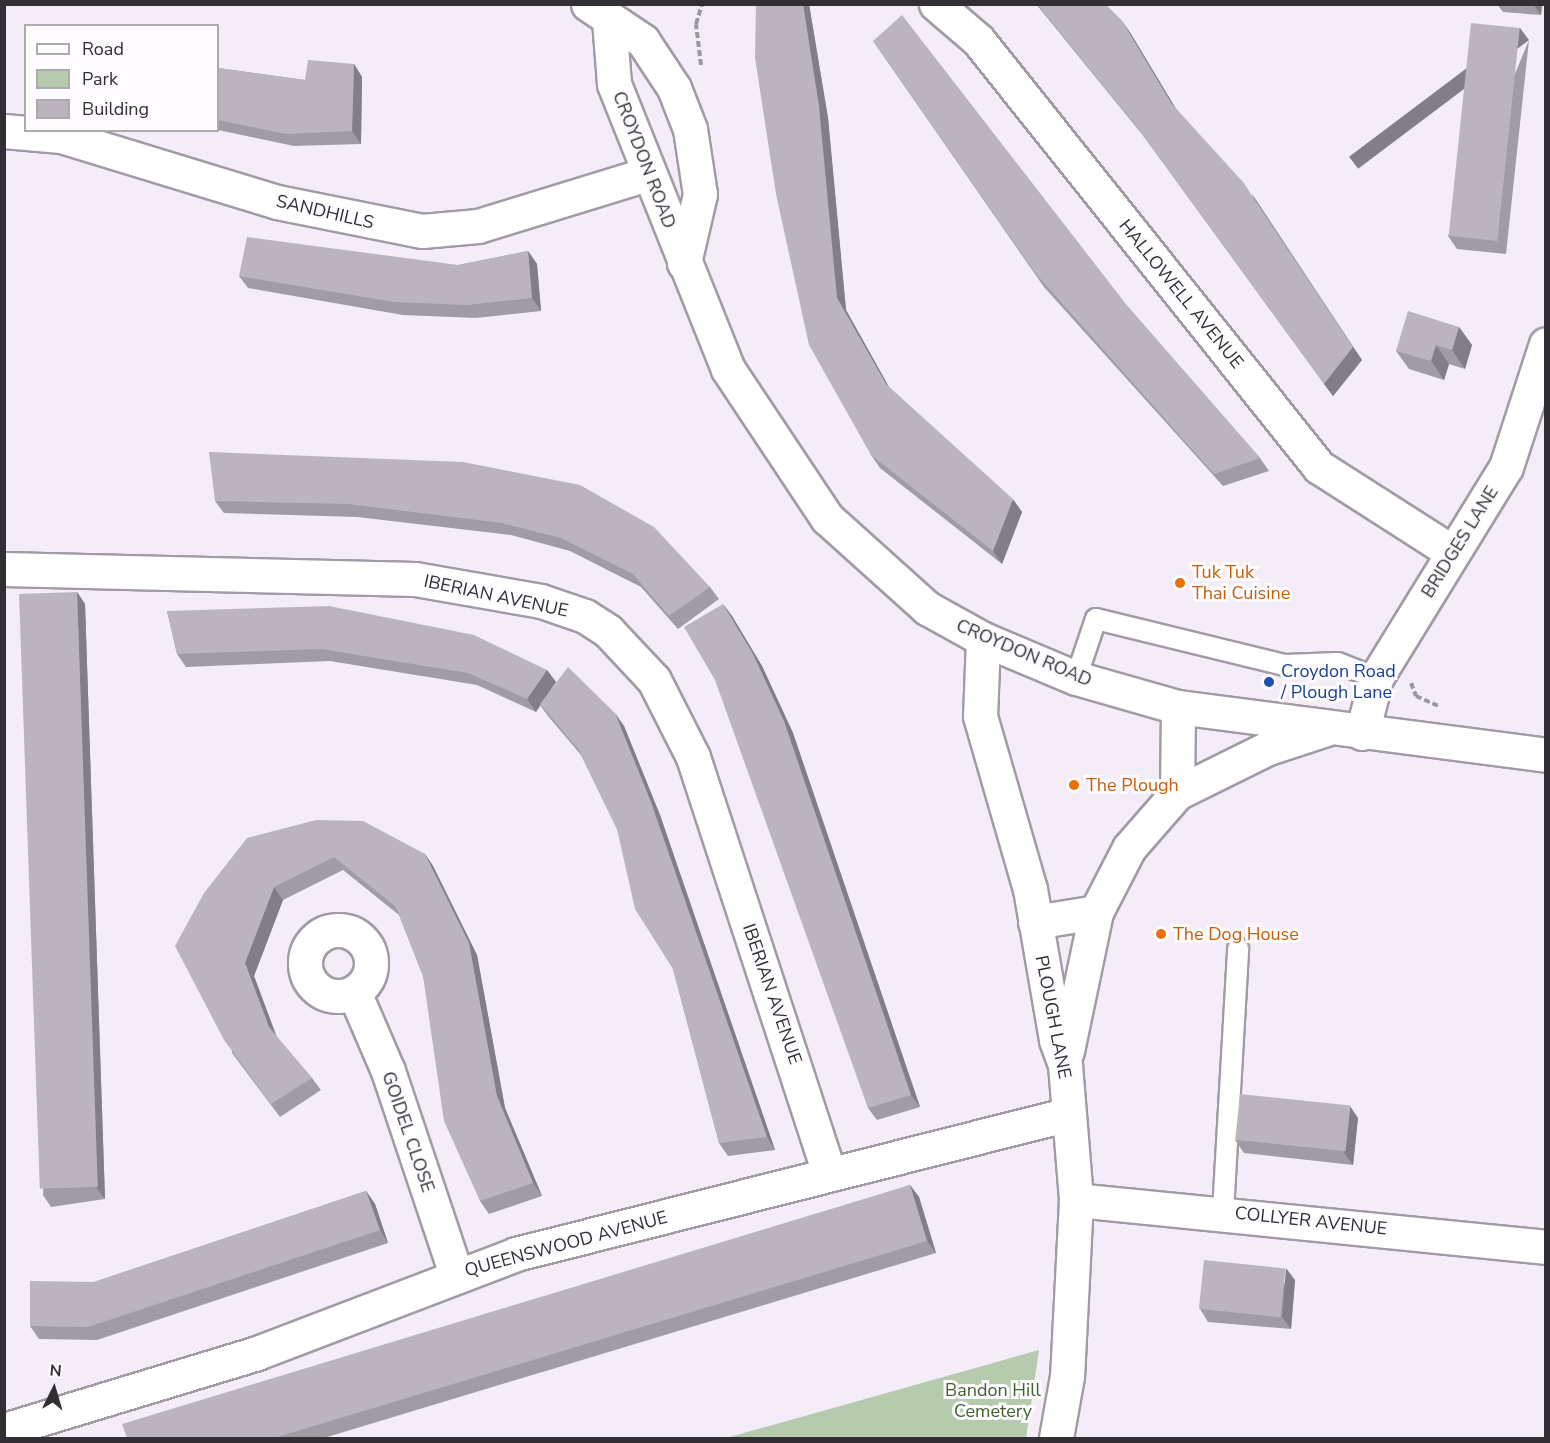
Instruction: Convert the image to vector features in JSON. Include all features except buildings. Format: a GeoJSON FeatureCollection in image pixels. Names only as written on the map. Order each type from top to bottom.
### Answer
{"type":"FeatureCollection","features":[{"type":"Feature","properties":{"kind":"main road","name":"HALLOWELL AVENUE"},"geometry":{"type":"LineString","coordinates":[[936,4],[978,40],[1319,467],[1452,552]]}},
{"type":"Feature","properties":{"kind":"main road","name":"CROYDON ROAD"},"geometry":{"type":"LineString","coordinates":[[606,10],[614,84],[647,174],[728,369],[827,518],[927,608],[983,639],[1076,678],[1178,707],[1326,729],[1545,755]]}},
{"type":"Feature","properties":{"kind":"main road","name":"CROYDON ROAD"},"geometry":{"type":"LineString","coordinates":[[606,10],[643,41],[674,88],[690,129],[700,194],[684,263]]}},
{"type":"Feature","properties":{"kind":"main road","name":"SANDHILLS"},"geometry":{"type":"LineString","coordinates":[[4,131],[61,136],[277,202],[392,227],[468,228],[548,206],[647,174]]}},
{"type":"Feature","properties":{"kind":"main road","name":"BRIDGES LANE"},"geometry":{"type":"LineString","coordinates":[[1362,733],[1376,678],[1506,467],[1545,344]]}},
{"type":"Feature","properties":{"kind":"main road","name":"IBERIAN AVENUE"},"geometry":{"type":"LineString","coordinates":[[4,569],[415,579],[541,602],[585,616],[608,631],[654,680],[693,757],[829,1173]]}},
{"type":"Feature","properties":{"kind":"main road","name":"PLOUGH LANE"},"geometry":{"type":"LineString","coordinates":[[983,639],[980,716],[1035,922],[1056,1040],[1065,1065],[1076,1200],[1066,1376],[1056,1438]]}},
{"type":"Feature","properties":{"kind":"main road"},"geometry":{"type":"LineString","coordinates":[[1177,793],[1178,707]]}},
{"type":"Feature","properties":{"kind":"main road"},"geometry":{"type":"LineString","coordinates":[[1065,1065],[1096,912],[1129,848],[1177,793],[1268,748],[1326,729]]}},
{"type":"Feature","properties":{"kind":"main road"},"geometry":{"type":"LineString","coordinates":[[1035,922],[1096,912]]}},
{"type":"Feature","properties":{"kind":"main road","name":"GOIDEL CLOSE"},"geometry":{"type":"LineString","coordinates":[[354,992],[388,1071],[456,1274]]}},
{"type":"Feature","properties":{"kind":"main road","name":"QUEENSWOOD AVENUE"},"geometry":{"type":"LineString","coordinates":[[6,1425],[257,1353],[456,1274],[829,1173],[1069,1114]]}},
{"type":"Feature","properties":{"kind":"main road","name":"COLLYER AVENUE"},"geometry":{"type":"LineString","coordinates":[[1076,1200],[1223,1212],[1545,1247]]}},
{"type":"Feature","properties":{"kind":"lane"},"geometry":{"type":"LineString","coordinates":[[1076,678],[1096,619],[1285,666],[1326,661],[1376,678]]}},
{"type":"Feature","properties":{"kind":"lane"},"geometry":{"type":"LineString","coordinates":[[1223,1212],[1238,948]]}},
{"type":"Feature","properties":{"kind":"path"},"geometry":{"type":"LineString","coordinates":[[702,4],[696,45],[703,76]]}},
{"type":"Feature","properties":{"kind":"path"},"geometry":{"type":"LineString","coordinates":[[1412,669],[1416,696],[1447,708]]}},
{"type":"Feature","properties":{"kind":"green space","name":"Bandon Hill Cemetery"},"geometry":{"type":"Polygon","coordinates":[[[1039,1350],[1026,1438],[726,1438],[1039,1350]]]}},
{"type":"Feature","properties":{"kind":"place","name":"Tuk Tuk Thai Cuisine"},"geometry":{"type":"Point","coordinates":[1180,583]}},
{"type":"Feature","properties":{"kind":"place","name":"Croydon Road / Plough Lane"},"geometry":{"type":"Point","coordinates":[1269,682]}},
{"type":"Feature","properties":{"kind":"place","name":"The Plough"},"geometry":{"type":"Point","coordinates":[1074,785]}},
{"type":"Feature","properties":{"kind":"place","name":"The Dog House"},"geometry":{"type":"Point","coordinates":[1161,934]}}]}
